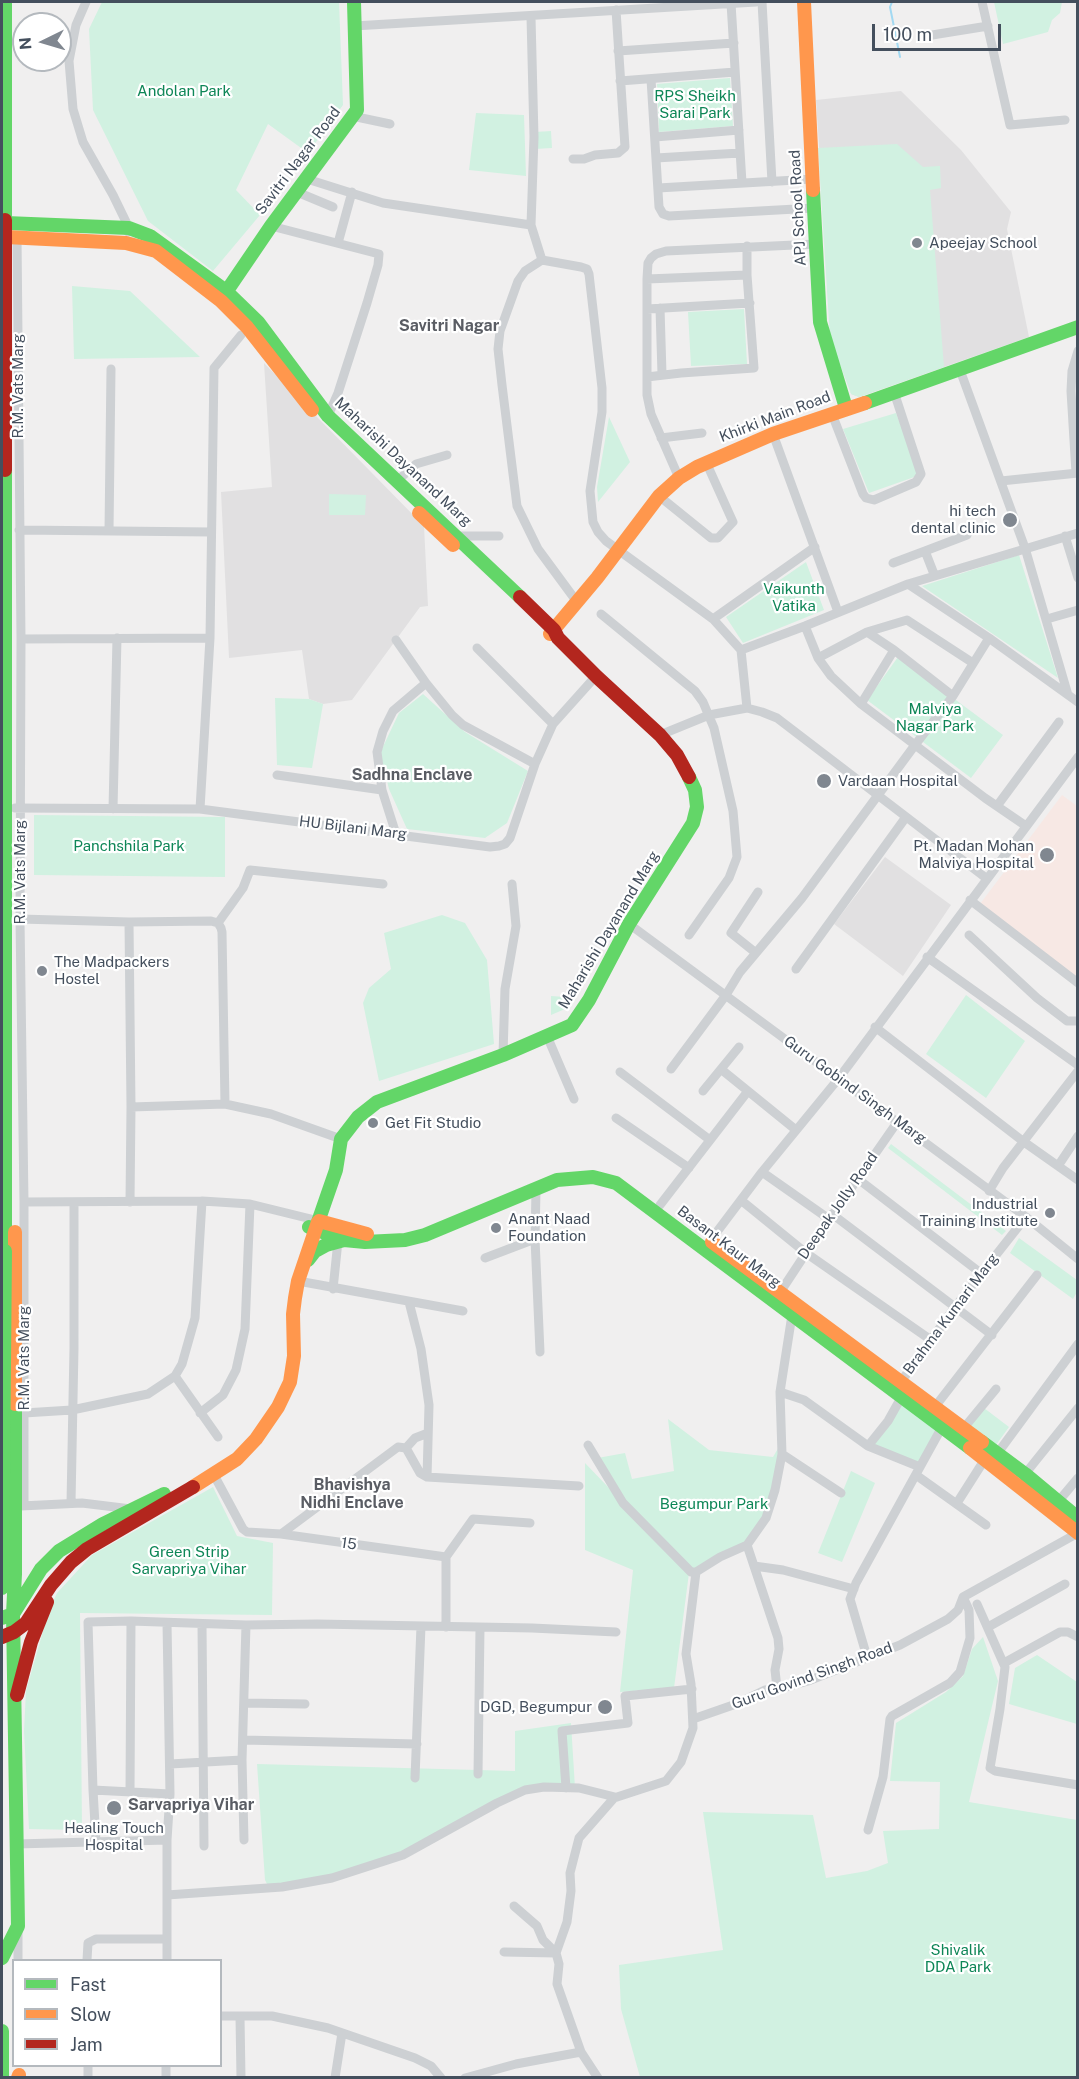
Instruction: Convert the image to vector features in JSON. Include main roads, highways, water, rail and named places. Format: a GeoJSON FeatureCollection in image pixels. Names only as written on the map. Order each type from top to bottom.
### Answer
{"type":"FeatureCollection","features":[{"type":"Feature","properties":{"kind":"main road"},"geometry":{"type":"LineString","coordinates":[[2,1588],[6,1161],[13,808],[10,232],[5,2]]}},
{"type":"Feature","properties":{"kind":"main road","name":"Savitri Nagar Road"},"geometry":{"type":"LineString","coordinates":[[223,296],[271,226],[357,110],[354,2]]}},
{"type":"Feature","properties":{"kind":"main road","name":"APJ School Road"},"geometry":{"type":"LineString","coordinates":[[804,2],[820,322],[846,408]]}},
{"type":"Feature","properties":{"kind":"main road"},"geometry":{"type":"LineString","coordinates":[[67,240],[68,225]]}},
{"type":"Feature","properties":{"kind":"main road","name":"Maharishi Dayanand Marg"},"geometry":{"type":"LineString","coordinates":[[10,232],[38,231],[68,225],[129,228],[150,236],[223,296]]}},
{"type":"Feature","properties":{"kind":"main road","name":"Maharishi Dayanand Marg"},"geometry":{"type":"LineString","coordinates":[[38,231],[67,240],[126,243],[156,251],[258,322],[306,397],[437,531],[554,634]]}},
{"type":"Feature","properties":{"kind":"main road","name":"Khirki Main Road"},"geometry":{"type":"LineString","coordinates":[[554,634],[659,496],[679,478],[706,462],[773,434],[1077,327]]}},
{"type":"Feature","properties":{"kind":"main road","name":"Maharishi Dayanand Marg"},"geometry":{"type":"LineString","coordinates":[[212,1472],[237,1459],[256,1439],[273,1416],[287,1390],[294,1365],[293,1314],[298,1281],[304,1266],[327,1169],[358,1117],[377,1102],[566,1029],[578,1017],[629,924],[693,823],[698,807],[695,790],[687,772],[677,755],[660,735],[596,676],[457,536],[306,397]]}},
{"type":"Feature","properties":{"kind":"main road","name":"Maharishi Dayanand Marg"},"geometry":{"type":"LineString","coordinates":[[212,1472],[251,1435],[282,1386],[288,1357],[289,1295],[314,1224],[325,1205],[336,1170],[340,1145]]}},
{"type":"Feature","properties":{"kind":"main road"},"geometry":{"type":"LineString","coordinates":[[2,1958],[18,1926],[15,1700],[7,1616],[18,1508],[15,1251],[13,1186],[6,1161]]}},
{"type":"Feature","properties":{"kind":"main road","name":"Basant Kaur Marg"},"geometry":{"type":"LineString","coordinates":[[341,1237],[408,1233],[424,1229],[545,1176],[568,1170],[593,1170],[617,1177],[710,1241],[777,1297],[901,1390],[942,1427],[1025,1474],[1077,1518]]}},
{"type":"Feature","properties":{"kind":"main road","name":"Basant Kaur Marg"},"geometry":{"type":"LineString","coordinates":[[314,1224],[341,1237],[385,1242],[425,1235],[557,1180],[593,1177],[626,1189],[777,1297]]}},
{"type":"Feature","properties":{"kind":"main road"},"geometry":{"type":"LineString","coordinates":[[304,1266],[315,1251],[341,1237],[325,1205]]}},
{"type":"Feature","properties":{"kind":"main road","name":"Basant Kaur Marg"},"geometry":{"type":"LineString","coordinates":[[901,1390],[934,1408],[963,1429],[1077,1533]]}},
{"type":"Feature","properties":{"kind":"main road"},"geometry":{"type":"LineString","coordinates":[[8,1635],[26,1623],[51,1584],[87,1549],[212,1472]]}},
{"type":"Feature","properties":{"kind":"main road"},"geometry":{"type":"LineString","coordinates":[[7,1616],[41,1569],[59,1551],[131,1509],[182,1489]]}},
{"type":"Feature","properties":{"kind":"main road"},"geometry":{"type":"LineString","coordinates":[[2,1533],[9,1528],[18,1508]]}},
{"type":"Feature","properties":{"kind":"main road"},"geometry":{"type":"LineString","coordinates":[[15,1700],[38,1624],[63,1571]]}},
{"type":"Feature","properties":{"kind":"main road"},"geometry":{"type":"LineString","coordinates":[[2,1718],[10,1723],[16,1737]]}},
{"type":"Feature","properties":{"kind":"main road"},"geometry":{"type":"LineString","coordinates":[[2,2031],[2,2078]]}},
{"type":"Feature","properties":{"kind":"waterway"},"geometry":{"type":"LineString","coordinates":[[892,2],[890,7],[900,57]]}},
{"type":"Feature","properties":{"kind":"place","name":"Apeejay School"},"geometry":{"type":"Point","coordinates":[917,243]}},
{"type":"Feature","properties":{"kind":"place","name":"hi tech dental clinic"},"geometry":{"type":"Point","coordinates":[1010,520]}},
{"type":"Feature","properties":{"kind":"place","name":"Vardaan Hospital"},"geometry":{"type":"Point","coordinates":[824,781]}},
{"type":"Feature","properties":{"kind":"place","name":"Pt. Madan Mohan Malviya Hospital"},"geometry":{"type":"Point","coordinates":[1047,855]}},
{"type":"Feature","properties":{"kind":"place","name":"The Madpackers Hostel"},"geometry":{"type":"Point","coordinates":[42,971]}},
{"type":"Feature","properties":{"kind":"place","name":"Get Fit Studio"},"geometry":{"type":"Point","coordinates":[373,1123]}},
{"type":"Feature","properties":{"kind":"place","name":"Industrial Training Institute"},"geometry":{"type":"Point","coordinates":[1050,1213]}},
{"type":"Feature","properties":{"kind":"place","name":"Anant Naad Foundation"},"geometry":{"type":"Point","coordinates":[496,1228]}},
{"type":"Feature","properties":{"kind":"place","name":"DGD, Begumpur"},"geometry":{"type":"Point","coordinates":[605,1707]}},
{"type":"Feature","properties":{"kind":"place","name":"Healing Touch Hospital"},"geometry":{"type":"Point","coordinates":[114,1808]}},
{"type":"Feature","properties":{"kind":"district","name":"Savitri Nagar"},"geometry":{"type":"Point","coordinates":[449,326]}},
{"type":"Feature","properties":{"kind":"district","name":"Sadhna Enclave"},"geometry":{"type":"Point","coordinates":[412,775]}},
{"type":"Feature","properties":{"kind":"district","name":"Bhavishya Nidhi Enclave"},"geometry":{"type":"Point","coordinates":[352,1494]}},
{"type":"Feature","properties":{"kind":"district","name":"Sarvapriya Vihar"},"geometry":{"type":"Point","coordinates":[191,1805]}},
{"type":"Feature","properties":{"kind":"park label","name":"Andolan Park"},"geometry":{"type":"Point","coordinates":[184,91]}},
{"type":"Feature","properties":{"kind":"park label","name":"RPS Sheikh Sarai Park"},"geometry":{"type":"Point","coordinates":[695,104]}},
{"type":"Feature","properties":{"kind":"park label","name":"Vaikunth Vatika"},"geometry":{"type":"Point","coordinates":[794,598]}},
{"type":"Feature","properties":{"kind":"park label","name":"Malviya Nagar Park"},"geometry":{"type":"Point","coordinates":[935,718]}},
{"type":"Feature","properties":{"kind":"park label","name":"Panchshila Park"},"geometry":{"type":"Point","coordinates":[129,846]}},
{"type":"Feature","properties":{"kind":"park label","name":"Begumpur Park"},"geometry":{"type":"Point","coordinates":[714,1504]}},
{"type":"Feature","properties":{"kind":"park label","name":"Green Strip Sarvapriya Vihar"},"geometry":{"type":"Point","coordinates":[189,1560]}},
{"type":"Feature","properties":{"kind":"park label","name":"Shivalik DDA Park"},"geometry":{"type":"Point","coordinates":[958,1958]}}]}
